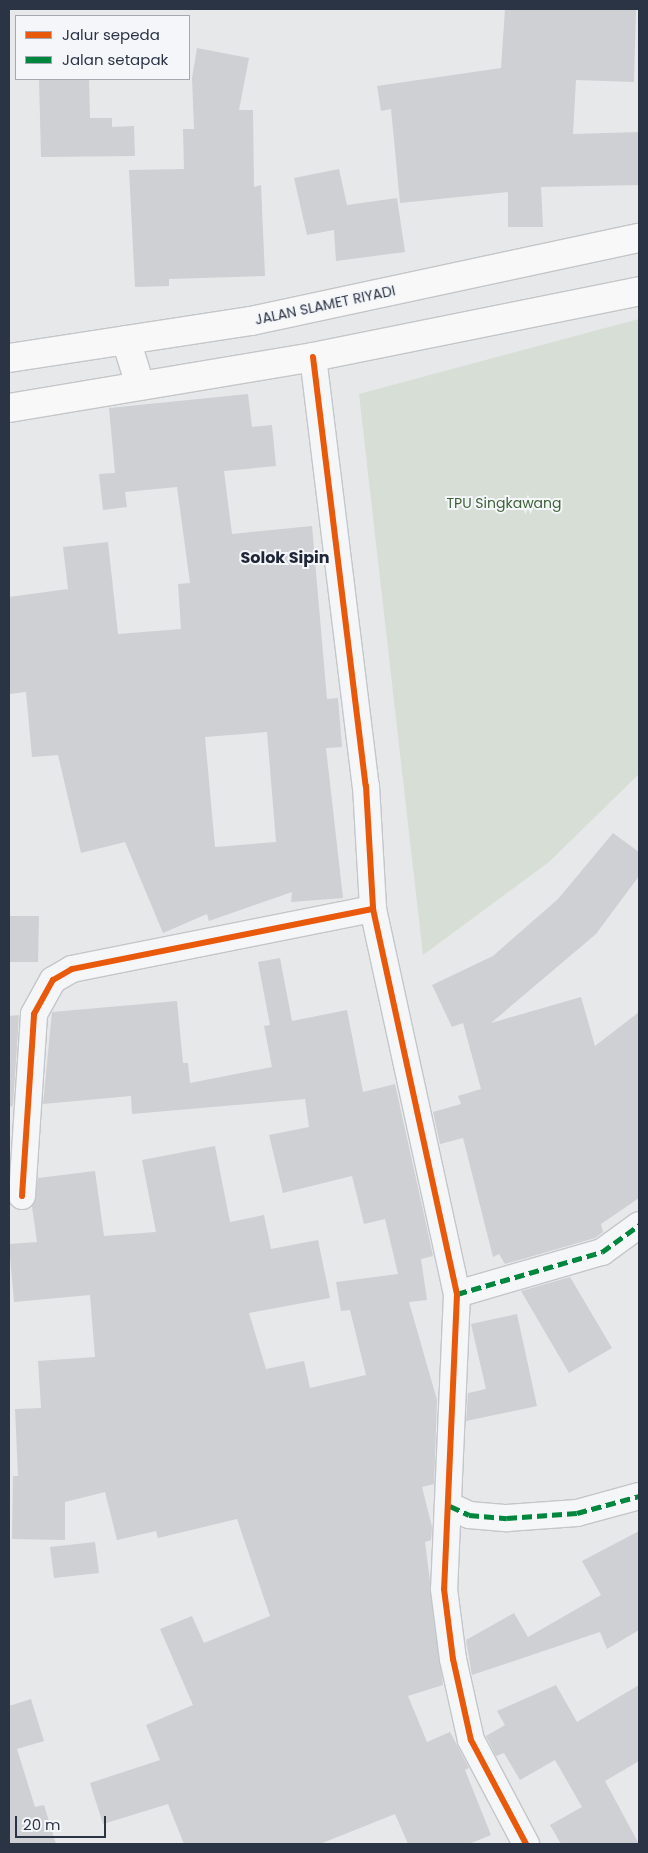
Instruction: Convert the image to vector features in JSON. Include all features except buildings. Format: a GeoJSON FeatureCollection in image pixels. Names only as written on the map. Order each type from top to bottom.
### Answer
{"type":"FeatureCollection","features":[{"type":"Feature","properties":{"kind":"main road","name":"JALAN SLAMET RIYADI"},"geometry":{"type":"LineString","coordinates":[[9,358],[251,321],[639,238]]}},
{"type":"Feature","properties":{"kind":"main road"},"geometry":{"type":"LineString","coordinates":[[9,408],[313,357],[639,291]]}},
{"type":"Feature","properties":{"kind":"main road"},"geometry":{"type":"LineString","coordinates":[[126,340],[140,385]]}},
{"type":"Feature","properties":{"kind":"street"},"geometry":{"type":"LineString","coordinates":[[313,357],[366,786],[373,909],[457,1294],[450,1506],[444,1589],[453,1659],[470,1740],[526,1844]]}},
{"type":"Feature","properties":{"kind":"street"},"geometry":{"type":"LineString","coordinates":[[22,1196],[34,1014],[53,980],[72,969],[373,909]]}},
{"type":"Feature","properties":{"kind":"street"},"geometry":{"type":"LineString","coordinates":[[457,1294],[602,1252],[639,1226]]}},
{"type":"Feature","properties":{"kind":"street"},"geometry":{"type":"LineString","coordinates":[[450,1506],[469,1515],[507,1518],[577,1513],[639,1496]]}},
{"type":"Feature","properties":{"kind":"green space","name":"TPU Singkawang"},"geometry":{"type":"Polygon","coordinates":[[[639,319],[639,774],[549,862],[423,955],[359,394],[639,319]]]}},
{"type":"Feature","properties":{"kind":"marked path"},"geometry":{"type":"LineString","coordinates":[[457,1294],[602,1252],[639,1225]]}},
{"type":"Feature","properties":{"kind":"marked path"},"geometry":{"type":"LineString","coordinates":[[450,1506],[469,1515],[507,1518],[577,1513],[639,1496]]}},
{"type":"Feature","properties":{"kind":"cycle path"},"geometry":{"type":"LineString","coordinates":[[313,357],[366,786],[373,909],[457,1294],[444,1589],[453,1659],[471,1740],[526,1844]]}},
{"type":"Feature","properties":{"kind":"cycle path"},"geometry":{"type":"LineString","coordinates":[[22,1196],[34,1014],[53,980],[72,969],[373,909]]}},
{"type":"Feature","properties":{"kind":"district","name":"Solok Sipin"},"geometry":{"type":"Point","coordinates":[285,558]}}]}
